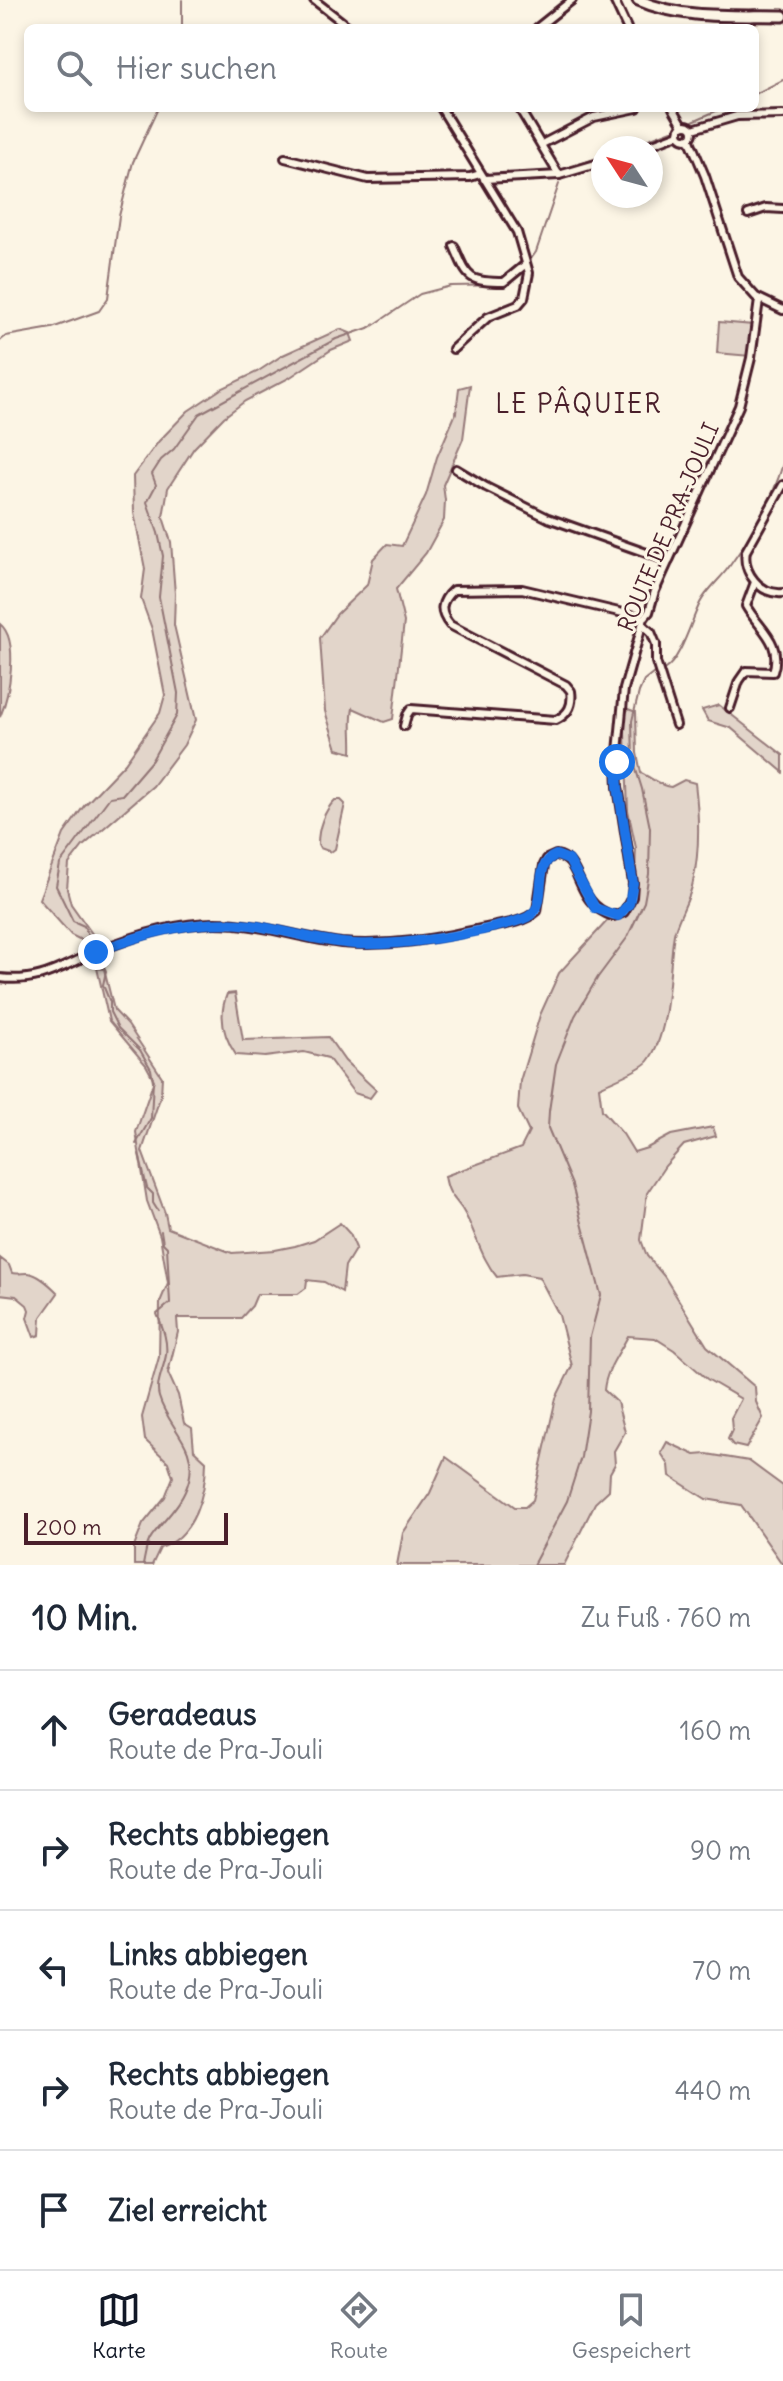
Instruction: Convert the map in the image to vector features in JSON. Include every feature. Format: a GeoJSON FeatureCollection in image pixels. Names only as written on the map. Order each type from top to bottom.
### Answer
{"type":"FeatureCollection","features":[{"type":"Feature","properties":{"kind":"street"},"geometry":{"type":"LineString","coordinates":[[314,0],[345,24]]}},
{"type":"Feature","properties":{"kind":"street"},"geometry":{"type":"LineString","coordinates":[[542,24],[572,0]]}},
{"type":"Feature","properties":{"kind":"street"},"geometry":{"type":"LineString","coordinates":[[614,0],[625,24]]}},
{"type":"Feature","properties":{"kind":"street"},"geometry":{"type":"LineString","coordinates":[[638,0],[665,10],[689,13],[783,16]]}},
{"type":"Feature","properties":{"kind":"street"},"geometry":{"type":"LineString","coordinates":[[443,112],[517,232],[529,273],[526,290],[518,305],[488,317],[453,349]]}},
{"type":"Feature","properties":{"kind":"street"},"geometry":{"type":"LineString","coordinates":[[522,112],[559,175]]}},
{"type":"Feature","properties":{"kind":"street"},"geometry":{"type":"LineString","coordinates":[[542,144],[594,117],[618,112]]}},
{"type":"Feature","properties":{"kind":"street"},"geometry":{"type":"LineString","coordinates":[[675,112],[683,125]]}},
{"type":"Feature","properties":{"kind":"street"},"geometry":{"type":"LineString","coordinates":[[693,129],[737,116],[783,115]]}},
{"type":"Feature","properties":{"kind":"street"},"geometry":{"type":"LineString","coordinates":[[683,125],[693,129]]}},
{"type":"Feature","properties":{"kind":"street"},"geometry":{"type":"LineString","coordinates":[[663,140],[679,134],[683,125]]}},
{"type":"Feature","properties":{"kind":"street"},"geometry":{"type":"LineString","coordinates":[[679,134],[689,138],[693,129]]}},
{"type":"Feature","properties":{"kind":"street"},"geometry":{"type":"LineString","coordinates":[[689,138],[738,277],[759,300],[783,310]]}},
{"type":"Feature","properties":{"kind":"street"},"geometry":{"type":"LineString","coordinates":[[285,158],[368,179],[559,175],[591,166]]}},
{"type":"Feature","properties":{"kind":"street"},"geometry":{"type":"LineString","coordinates":[[748,214],[766,208],[783,209]]}},
{"type":"Feature","properties":{"kind":"street"},"geometry":{"type":"LineString","coordinates":[[454,246],[467,275],[473,281],[504,282],[526,264]]}},
{"type":"Feature","properties":{"kind":"street","name":"ROUTE DE PRA-JOULI"},"geometry":{"type":"LineString","coordinates":[[0,978],[40,976],[59,971],[114,946],[168,929],[197,924],[240,924],[338,942],[389,944],[517,921],[537,911],[544,865],[547,859],[556,855],[569,860],[595,908],[613,916],[620,915],[629,904],[633,883],[617,769],[622,696],[644,622],[739,406],[759,300]]}},
{"type":"Feature","properties":{"kind":"street"},"geometry":{"type":"LineString","coordinates":[[456,469],[548,518],[669,561]]}},
{"type":"Feature","properties":{"kind":"street"},"geometry":{"type":"LineString","coordinates":[[783,485],[746,551],[746,570],[755,582],[775,593],[783,593]]}},
{"type":"Feature","properties":{"kind":"street"},"geometry":{"type":"LineString","coordinates":[[730,708],[739,681],[746,671],[773,672],[776,667],[778,648],[775,638],[754,620],[746,606],[755,582]]}},
{"type":"Feature","properties":{"kind":"street"},"geometry":{"type":"LineString","coordinates":[[404,726],[411,709],[556,720],[565,716],[572,699],[566,685],[450,625],[442,615],[441,606],[453,590],[522,589],[644,622],[656,644],[656,662],[676,725]]}},
{"type":"Feature","properties":{"kind":"shaded area"},"geometry":{"type":"Polygon","coordinates":[[[719,322],[753,325],[750,356],[717,353],[719,322]]]}},
{"type":"Feature","properties":{"kind":"shaded area"},"geometry":{"type":"Polygon","coordinates":[[[340,329],[350,333],[353,341],[331,350],[289,378],[245,401],[224,417],[194,448],[168,488],[163,517],[171,542],[174,625],[196,720],[184,745],[153,786],[83,846],[69,864],[67,889],[71,904],[93,935],[85,942],[71,935],[39,899],[64,834],[84,806],[125,763],[160,713],[165,695],[152,629],[141,599],[145,569],[134,513],[133,476],[159,441],[188,411],[283,355],[340,329]]]}},
{"type":"Feature","properties":{"kind":"shaded area"},"geometry":{"type":"Polygon","coordinates":[[[470,385],[463,439],[443,485],[444,520],[426,553],[396,589],[404,622],[393,719],[384,722],[353,708],[352,753],[337,749],[325,711],[320,638],[337,614],[367,585],[373,559],[387,544],[402,546],[426,495],[437,457],[456,413],[459,388],[470,385]]]}},
{"type":"Feature","properties":{"kind":"shaded area"},"geometry":{"type":"Polygon","coordinates":[[[0,624],[10,642],[11,669],[0,717],[0,624]]]}},
{"type":"Feature","properties":{"kind":"shaded area"},"geometry":{"type":"Polygon","coordinates":[[[719,705],[783,755],[783,772],[731,728],[708,721],[702,710],[719,705]]]}},
{"type":"Feature","properties":{"kind":"shaded area"},"geometry":{"type":"Polygon","coordinates":[[[628,709],[636,712],[641,773],[671,787],[684,780],[695,783],[698,845],[691,889],[674,934],[661,1034],[648,1061],[633,1072],[599,1087],[602,1110],[634,1152],[671,1135],[713,1127],[716,1136],[684,1145],[647,1193],[641,1240],[647,1256],[664,1276],[707,1346],[755,1387],[756,1402],[763,1418],[746,1448],[733,1445],[728,1439],[732,1430],[731,1418],[741,1399],[707,1379],[655,1338],[628,1336],[610,1368],[604,1390],[617,1402],[625,1432],[614,1451],[615,1464],[610,1473],[609,1490],[595,1503],[564,1565],[397,1565],[403,1533],[430,1493],[446,1457],[515,1507],[525,1507],[533,1500],[556,1398],[572,1366],[559,1315],[539,1277],[522,1274],[497,1277],[486,1261],[467,1217],[449,1191],[445,1176],[521,1148],[529,1132],[518,1109],[520,1081],[540,1015],[559,973],[608,920],[623,918],[634,899],[636,848],[628,810],[625,734],[621,721],[628,709]]]}},
{"type":"Feature","properties":{"kind":"shaded area"},"geometry":{"type":"Polygon","coordinates":[[[335,800],[345,804],[335,849],[331,852],[320,848],[318,838],[320,826],[335,800]]]}},
{"type":"Feature","properties":{"kind":"shaded area"},"geometry":{"type":"Polygon","coordinates":[[[97,968],[104,969],[114,1010],[128,1025],[162,1077],[161,1095],[142,1151],[168,1228],[232,1253],[295,1246],[314,1240],[340,1223],[350,1234],[356,1248],[345,1266],[342,1292],[324,1282],[307,1280],[306,1288],[298,1294],[257,1294],[252,1306],[241,1318],[177,1318],[178,1332],[168,1373],[178,1395],[184,1423],[192,1428],[194,1450],[206,1461],[204,1487],[189,1525],[172,1543],[160,1548],[152,1565],[134,1565],[134,1547],[143,1524],[165,1497],[173,1477],[168,1462],[145,1440],[142,1417],[159,1357],[160,1302],[168,1283],[160,1236],[147,1201],[136,1132],[154,1080],[146,1065],[109,1021],[97,968]]]}},
{"type":"Feature","properties":{"kind":"shaded area"},"geometry":{"type":"Polygon","coordinates":[[[235,993],[243,1040],[328,1037],[345,1061],[376,1090],[370,1098],[354,1093],[328,1058],[304,1052],[265,1057],[236,1055],[228,1041],[222,1018],[227,994],[235,993]]]}},
{"type":"Feature","properties":{"kind":"shaded area"},"geometry":{"type":"Polygon","coordinates":[[[0,1258],[9,1265],[12,1273],[36,1275],[58,1293],[41,1317],[40,1335],[34,1337],[27,1318],[27,1305],[16,1296],[0,1294],[0,1258]]]}},
{"type":"Feature","properties":{"kind":"shaded area"},"geometry":{"type":"Polygon","coordinates":[[[667,1442],[695,1455],[749,1461],[783,1486],[783,1565],[741,1505],[706,1499],[670,1476],[669,1465],[661,1453],[667,1442]]]}},
{"type":"Feature","properties":{"kind":"waterway"},"geometry":{"type":"LineString","coordinates":[[182,0],[182,24]]}},
{"type":"Feature","properties":{"kind":"waterway"},"geometry":{"type":"LineString","coordinates":[[759,92],[783,80]]}},
{"type":"Feature","properties":{"kind":"waterway"},"geometry":{"type":"LineString","coordinates":[[0,341],[6,336],[52,328],[99,311],[108,298],[119,216],[133,162],[156,112]]}},
{"type":"Feature","properties":{"kind":"waterway"},"geometry":{"type":"LineString","coordinates":[[693,121],[714,112]]}},
{"type":"Feature","properties":{"kind":"waterway"},"geometry":{"type":"LineString","coordinates":[[656,136],[672,130]]}},
{"type":"Feature","properties":{"kind":"waterway"},"geometry":{"type":"LineString","coordinates":[[571,167],[591,160]]}},
{"type":"Feature","properties":{"kind":"waterway"},"geometry":{"type":"LineString","coordinates":[[531,259],[559,184]]}},
{"type":"Feature","properties":{"kind":"waterway"},"geometry":{"type":"LineString","coordinates":[[94,948],[84,926],[73,921],[56,886],[60,864],[110,797],[122,795],[152,760],[177,715],[178,693],[159,597],[163,556],[147,502],[156,485],[152,474],[199,414],[336,339],[371,327],[420,294],[451,286],[507,285]]}},
{"type":"Feature","properties":{"kind":"waterway"},"geometry":{"type":"LineString","coordinates":[[665,669],[681,648],[703,598],[754,529],[783,464]]}},
{"type":"Feature","properties":{"kind":"waterway"},"geometry":{"type":"LineString","coordinates":[[533,1565],[567,1501],[581,1457],[588,1411],[590,1337],[601,1295],[572,1185],[548,1128],[549,1111],[556,1064],[575,1016],[598,977],[627,938],[644,902],[649,874],[650,828],[633,760],[632,721],[644,681],[654,673]]}},
{"type":"Feature","properties":{"kind":"waterway"},"geometry":{"type":"LineString","coordinates":[[98,954],[106,971],[103,985],[110,1002],[110,1012],[118,1028],[140,1050],[151,1069],[151,1118],[136,1144]]}},
{"type":"Feature","properties":{"kind":"waterway"},"geometry":{"type":"LineString","coordinates":[[139,1154],[147,1188],[153,1194],[153,1203],[158,1211]]}},
{"type":"Feature","properties":{"kind":"waterway"},"geometry":{"type":"LineString","coordinates":[[143,1565],[150,1539],[183,1496],[191,1468],[186,1447],[163,1408],[158,1392],[166,1349],[157,1314],[170,1303],[167,1247],[161,1231]]}},
{"type":"Feature","properties":{"kind":"district","name":"LE PÂQUIER"},"geometry":{"type":"Point","coordinates":[579,404]}},
{"type":"Feature","properties":{"kind":"route"},"geometry":{"type":"LineString","coordinates":[[96,952],[168,929],[197,924],[240,924],[338,942],[389,944],[517,921],[537,911],[544,865],[552,855],[564,856],[569,860],[595,908],[618,916],[629,904],[633,883],[617,762]]}}]}
